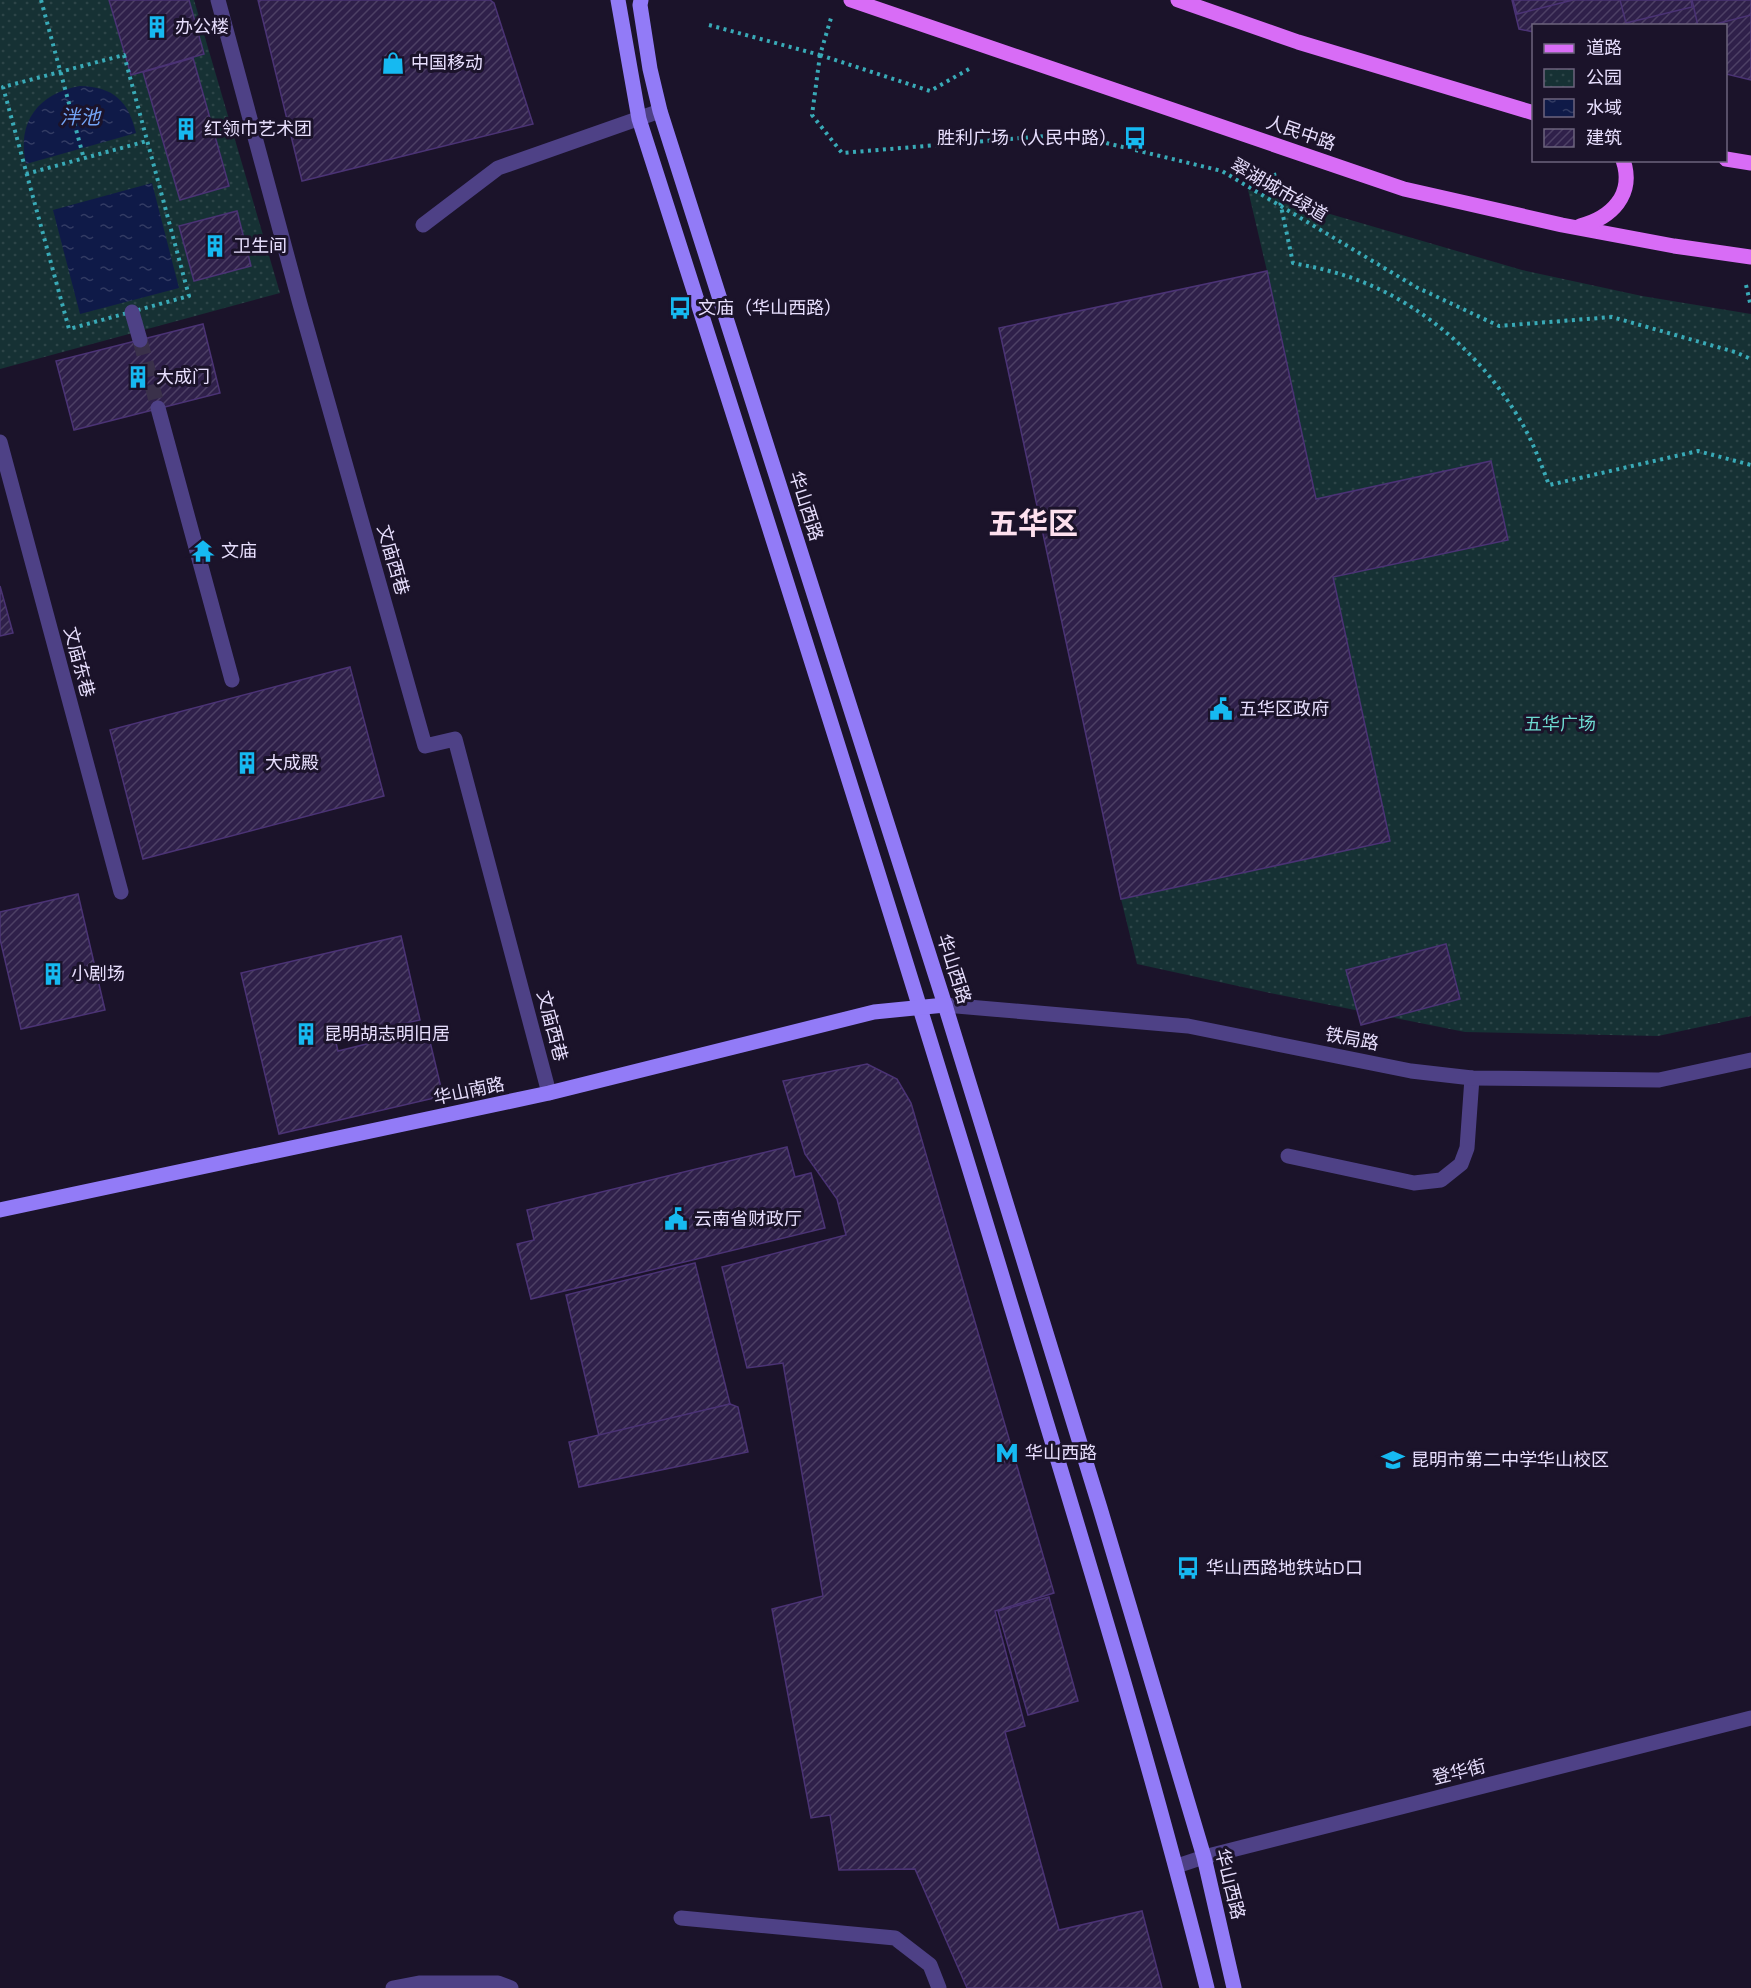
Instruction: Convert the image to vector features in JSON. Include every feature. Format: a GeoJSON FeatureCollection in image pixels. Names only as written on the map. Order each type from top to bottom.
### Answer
{"type":"FeatureCollection","features":[{"type":"Feature","properties":{"kind":"main road"},"geometry":{"type":"LineString","coordinates":[[618,0],[639,119],[921,1007],[1071,1503],[1177,1866],[1208,1988]]}},
{"type":"Feature","properties":{"kind":"main road","name":"华山西路"},"geometry":{"type":"LineString","coordinates":[[641,0],[650,69],[660,111],[945,1005],[1097,1497],[1204,1857],[1234,1988]]}},
{"type":"Feature","properties":{"kind":"main road","name":"人民中路"},"geometry":{"type":"LineString","coordinates":[[851,0],[1404,189],[1562,225],[1674,246],[1751,257]]}},
{"type":"Feature","properties":{"kind":"main road"},"geometry":{"type":"LineString","coordinates":[[1178,0],[1298,42],[1532,113]]}},
{"type":"Feature","properties":{"kind":"main road"},"geometry":{"type":"LineString","coordinates":[[1727,159],[1751,163]]}},
{"type":"Feature","properties":{"kind":"main road"},"geometry":{"type":"LineString","coordinates":[[1562,225],[1580,227],[1596,222],[1611,213],[1621,199],[1626,183],[1623,162]]}},
{"type":"Feature","properties":{"kind":"main road","name":"华山南路"},"geometry":{"type":"LineString","coordinates":[[0,1210],[549,1094],[874,1012],[945,1005]]}},
{"type":"Feature","properties":{"kind":"street","name":"文庙西巷"},"geometry":{"type":"LineString","coordinates":[[218,0],[300,304],[425,746],[455,739],[549,1094]]}},
{"type":"Feature","properties":{"kind":"street"},"geometry":{"type":"LineString","coordinates":[[423,225],[498,168],[660,111]]}},
{"type":"Feature","properties":{"kind":"street"},"geometry":{"type":"LineString","coordinates":[[132,312],[140,340]]}},
{"type":"Feature","properties":{"kind":"street"},"geometry":{"type":"LineString","coordinates":[[158,408],[232,680]]}},
{"type":"Feature","properties":{"kind":"street","name":"文庙东巷"},"geometry":{"type":"LineString","coordinates":[[0,442],[121,892]]}},
{"type":"Feature","properties":{"kind":"street","name":"铁局路"},"geometry":{"type":"LineString","coordinates":[[945,1005],[1188,1026],[1411,1071],[1472,1078],[1659,1080],[1751,1060]]}},
{"type":"Feature","properties":{"kind":"street"},"geometry":{"type":"LineString","coordinates":[[1288,1156],[1414,1183],[1441,1180],[1461,1164],[1467,1148],[1472,1078]]}},
{"type":"Feature","properties":{"kind":"street","name":"登华街"},"geometry":{"type":"LineString","coordinates":[[1177,1866],[1204,1857],[1751,1718]]}},
{"type":"Feature","properties":{"kind":"street"},"geometry":{"type":"LineString","coordinates":[[681,1918],[896,1938],[930,1965],[939,1988]]}},
{"type":"Feature","properties":{"kind":"street"},"geometry":{"type":"LineString","coordinates":[[393,1988],[419,1983],[498,1983],[511,1988]]}},
{"type":"Feature","properties":{"kind":"path"},"geometry":{"type":"LineString","coordinates":[[41,0],[84,159]]}},
{"type":"Feature","properties":{"kind":"path"},"geometry":{"type":"LineString","coordinates":[[820,55],[833,11]]}},
{"type":"Feature","properties":{"kind":"path"},"geometry":{"type":"LineString","coordinates":[[709,25],[820,55],[930,91]]}},
{"type":"Feature","properties":{"kind":"path"},"geometry":{"type":"LineString","coordinates":[[124,55],[189,296],[69,329],[3,87],[61,72],[124,55]]}},
{"type":"Feature","properties":{"kind":"path","name":"翠湖城市绿道"},"geometry":{"type":"LineString","coordinates":[[820,55],[812,115],[842,153],[1069,134],[1222,171],[1416,287],[1499,326],[1612,317],[1735,352],[1751,359]]}},
{"type":"Feature","properties":{"kind":"path"},"geometry":{"type":"LineString","coordinates":[[26,174],[147,141]]}},
{"type":"Feature","properties":{"kind":"path"},"geometry":{"type":"LineString","coordinates":[[1267,142],[1293,263],[1334,272],[1373,287],[1410,307],[1444,330],[1473,356],[1497,385],[1518,416],[1536,450],[1549,486],[1698,451],[1751,465]]}},
{"type":"Feature","properties":{"kind":"green space"},"geometry":{"type":"Polygon","coordinates":[[[0,0],[194,0],[280,293],[0,369],[0,0]]]}},
{"type":"Feature","properties":{"kind":"green space","name":"五华广场"},"geometry":{"type":"Polygon","coordinates":[[[1248,190],[1522,270],[1642,296],[1751,314],[1751,1016],[1658,1036],[1465,1032],[1137,964],[1121,899],[1390,841],[1333,577],[1491,461],[1316,499],[1248,190]]]}},
{"type":"Feature","properties":{"kind":"water","name":"泮池"},"geometry":{"type":"Polygon","coordinates":[[[80,86],[102,89],[118,98],[129,112],[136,133],[26,164],[24,135],[34,112],[53,95],[80,86]]]}},
{"type":"Feature","properties":{"kind":"water"},"geometry":{"type":"Polygon","coordinates":[[[152,183],[179,288],[80,314],[53,210],[152,183]]]}},
{"type":"Feature","properties":{"kind":"building","name":"办公楼"},"geometry":{"type":"Polygon","coordinates":[[[109,0],[189,0],[204,54],[131,75],[109,0]]]}},
{"type":"Feature","properties":{"kind":"building","name":"中国移动"},"geometry":{"type":"Polygon","coordinates":[[[258,0],[490,0],[494,3],[533,124],[302,181],[258,0]]]}},
{"type":"Feature","properties":{"kind":"building"},"geometry":{"type":"Polygon","coordinates":[[[1512,0],[1751,0],[1751,80],[1727,74],[1727,24],[1532,24],[1532,32],[1519,29],[1512,0]]]}},
{"type":"Feature","properties":{"kind":"building"},"geometry":{"type":"Polygon","coordinates":[[[1513,0],[1573,0],[1517,14],[1513,0]]]}},
{"type":"Feature","properties":{"kind":"building"},"geometry":{"type":"Polygon","coordinates":[[[1620,0],[1691,0],[1692,7],[1626,23],[1620,0]]]}},
{"type":"Feature","properties":{"kind":"building"},"geometry":{"type":"Polygon","coordinates":[[[1692,0],[1751,0],[1751,15],[1716,24],[1698,24],[1692,0]]]}},
{"type":"Feature","properties":{"kind":"building","name":"红领巾艺术团"},"geometry":{"type":"Polygon","coordinates":[[[193,58],[229,186],[180,200],[143,72],[193,58]]]}},
{"type":"Feature","properties":{"kind":"building","name":"卫生间"},"geometry":{"type":"Polygon","coordinates":[[[237,211],[251,266],[194,281],[179,226],[237,211]]]}},
{"type":"Feature","properties":{"kind":"building","name":"五华区政府"},"geometry":{"type":"Polygon","coordinates":[[[1267,271],[1316,499],[1491,461],[1508,540],[1333,577],[1390,841],[1121,899],[999,328],[1267,271]]]}},
{"type":"Feature","properties":{"kind":"building","name":"大成门"},"geometry":{"type":"Polygon","coordinates":[[[203,324],[220,393],[74,430],[56,361],[203,324]]]}},
{"type":"Feature","properties":{"kind":"building"},"geometry":{"type":"Polygon","coordinates":[[[0,586],[13,633],[0,636],[0,586]]]}},
{"type":"Feature","properties":{"kind":"building","name":"大成殿"},"geometry":{"type":"Polygon","coordinates":[[[350,667],[384,796],[143,859],[110,730],[350,667]]]}},
{"type":"Feature","properties":{"kind":"building","name":"小剧场"},"geometry":{"type":"Polygon","coordinates":[[[78,894],[105,1010],[21,1029],[0,939],[0,912],[78,894]]]}},
{"type":"Feature","properties":{"kind":"building","name":"昆明胡志明旧居"},"geometry":{"type":"Polygon","coordinates":[[[401,936],[420,1020],[335,1039],[338,1051],[427,1029],[443,1096],[279,1134],[241,973],[401,936]]]}},
{"type":"Feature","properties":{"kind":"building"},"geometry":{"type":"Polygon","coordinates":[[[1446,944],[1460,999],[1361,1025],[1346,970],[1446,944]]]}},
{"type":"Feature","properties":{"kind":"building"},"geometry":{"type":"Polygon","coordinates":[[[867,1064],[897,1079],[911,1103],[1054,1593],[995,1611],[1025,1726],[1005,1732],[1059,1930],[1142,1911],[1162,1988],[967,1988],[915,1869],[839,1870],[830,1815],[811,1818],[772,1609],[823,1596],[783,1363],[747,1368],[722,1267],[846,1235],[837,1199],[805,1154],[783,1081],[867,1064]]]}},
{"type":"Feature","properties":{"kind":"building","name":"云南省财政厅"},"geometry":{"type":"Polygon","coordinates":[[[787,1147],[795,1177],[811,1173],[825,1228],[531,1299],[517,1244],[534,1240],[527,1210],[787,1147]]]}},
{"type":"Feature","properties":{"kind":"building"},"geometry":{"type":"Polygon","coordinates":[[[695,1263],[730,1404],[599,1436],[566,1295],[695,1263]]]}},
{"type":"Feature","properties":{"kind":"building"},"geometry":{"type":"Polygon","coordinates":[[[730,1404],[738,1407],[748,1452],[579,1487],[569,1442],[730,1404]]]}},
{"type":"Feature","properties":{"kind":"building"},"geometry":{"type":"Polygon","coordinates":[[[1049,1597],[1078,1701],[1028,1715],[998,1611],[1049,1597]]]}},
{"type":"Feature","properties":{"kind":"tunnel"},"geometry":{"type":"LineString","coordinates":[[140,340],[158,408]]}},
{"type":"Feature","properties":{"kind":"place","name":"办公楼"},"geometry":{"type":"Point","coordinates":[157,27]}},
{"type":"Feature","properties":{"kind":"place","name":"中国移动"},"geometry":{"type":"Point","coordinates":[393,63]}},
{"type":"Feature","properties":{"kind":"place","name":"红领巾艺术团"},"geometry":{"type":"Point","coordinates":[186,129]}},
{"type":"Feature","properties":{"kind":"place","name":"胜利广场（人民中路）"},"geometry":{"type":"Point","coordinates":[1135,138]}},
{"type":"Feature","properties":{"kind":"place","name":"卫生间"},"geometry":{"type":"Point","coordinates":[215,246]}},
{"type":"Feature","properties":{"kind":"place","name":"文庙（华山西路）"},"geometry":{"type":"Point","coordinates":[680,308]}},
{"type":"Feature","properties":{"kind":"place","name":"大成门"},"geometry":{"type":"Point","coordinates":[138,377]}},
{"type":"Feature","properties":{"kind":"place","name":"文庙"},"geometry":{"type":"Point","coordinates":[203,551]}},
{"type":"Feature","properties":{"kind":"place","name":"五华区政府"},"geometry":{"type":"Point","coordinates":[1221,709]}},
{"type":"Feature","properties":{"kind":"place","name":"大成殿"},"geometry":{"type":"Point","coordinates":[247,763]}},
{"type":"Feature","properties":{"kind":"place","name":"小剧场"},"geometry":{"type":"Point","coordinates":[53,974]}},
{"type":"Feature","properties":{"kind":"place","name":"昆明胡志明旧居"},"geometry":{"type":"Point","coordinates":[306,1034]}},
{"type":"Feature","properties":{"kind":"place","name":"云南省财政厅"},"geometry":{"type":"Point","coordinates":[676,1219]}},
{"type":"Feature","properties":{"kind":"place","name":"华山西路"},"geometry":{"type":"Point","coordinates":[1007,1453]}},
{"type":"Feature","properties":{"kind":"place","name":"昆明市第二中学华山校区"},"geometry":{"type":"Point","coordinates":[1393,1460]}},
{"type":"Feature","properties":{"kind":"place","name":"华山西路地铁站D口"},"geometry":{"type":"Point","coordinates":[1188,1568]}},
{"type":"Feature","properties":{"kind":"district","name":"五华区"},"geometry":{"type":"Point","coordinates":[1033,524]}}]}
